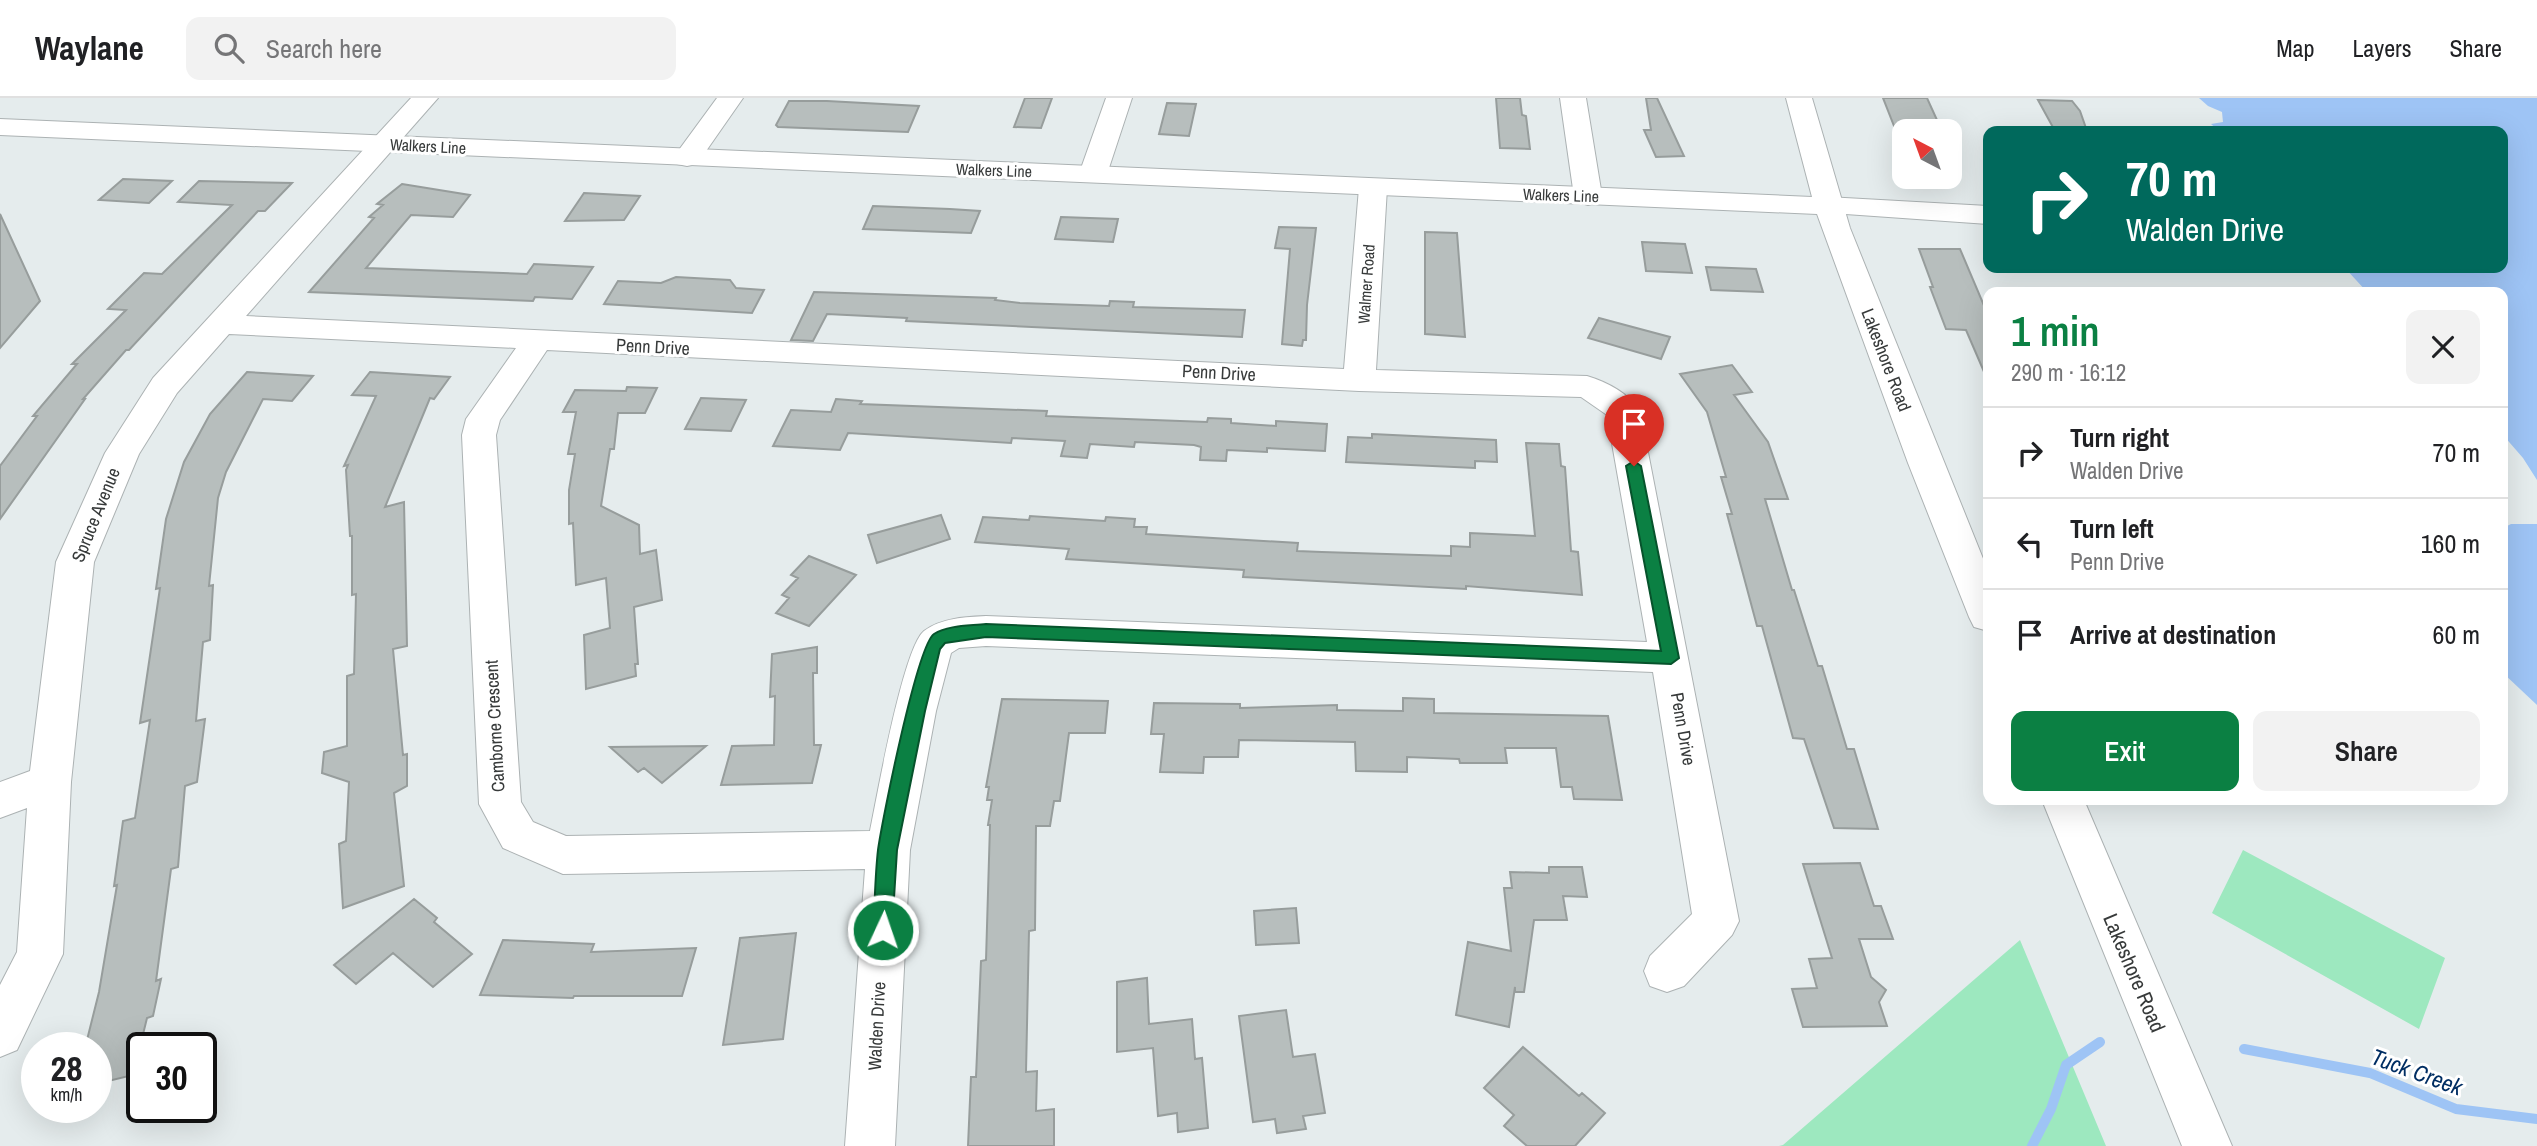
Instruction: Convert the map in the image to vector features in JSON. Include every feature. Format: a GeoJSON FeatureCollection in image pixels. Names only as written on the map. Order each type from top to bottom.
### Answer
{"type":"FeatureCollection","features":[{"type":"Feature","properties":{"kind":"street","name":"Spruce Avenue"},"geometry":{"type":"LineString","coordinates":[[0,1034],[40,954],[50,782],[75,562],[122,453],[165,386],[425,98]]}},
{"type":"Feature","properties":{"kind":"street"},"geometry":{"type":"LineString","coordinates":[[687,158],[730,98]]}},
{"type":"Feature","properties":{"kind":"street"},"geometry":{"type":"LineString","coordinates":[[1093,174],[1119,98]]}},
{"type":"Feature","properties":{"kind":"street"},"geometry":{"type":"LineString","coordinates":[[1573,98],[1588,195]]}},
{"type":"Feature","properties":{"kind":"street","name":"Lakeshore Road"},"geometry":{"type":"LineString","coordinates":[[1799,98],[1812,136],[1828,206],[1983,605]]}},
{"type":"Feature","properties":{"kind":"street","name":"Walkers Line"},"geometry":{"type":"LineString","coordinates":[[0,127],[1373,188],[1588,195],[1983,215]]}},
{"type":"Feature","properties":{"kind":"street","name":"Walmer Road"},"geometry":{"type":"LineString","coordinates":[[1359,380],[1373,188]]}},
{"type":"Feature","properties":{"kind":"street","name":"Penn Drive"},"geometry":{"type":"LineString","coordinates":[[221,324],[1359,380],[1587,387],[1623,411],[1671,658],[1716,921],[1667,971]]}},
{"type":"Feature","properties":{"kind":"street","name":"Camborne Crescent"},"geometry":{"type":"LineString","coordinates":[[537,341],[483,419],[479,435],[500,804],[518,835],[563,855],[888,850]]}},
{"type":"Feature","properties":{"kind":"street","name":"Walden Drive"},"geometry":{"type":"LineString","coordinates":[[870,1146],[888,850],[916,711],[933,647],[940,639],[953,634],[986,631],[1671,658]]}},
{"type":"Feature","properties":{"kind":"street"},"geometry":{"type":"LineString","coordinates":[[0,800],[50,782]]}},
{"type":"Feature","properties":{"kind":"street","name":"Lakeshore Road"},"geometry":{"type":"LineString","coordinates":[[2065,805],[2207,1146]]}},
{"type":"Feature","properties":{"kind":"green space"},"geometry":{"type":"Polygon","coordinates":[[[2243,850],[2445,958],[2419,1029],[2212,913],[2243,850]]]}},
{"type":"Feature","properties":{"kind":"green space"},"geometry":{"type":"Polygon","coordinates":[[[2020,940],[2106,1146],[1779,1146],[1783,1145],[2020,940]]]}},
{"type":"Feature","properties":{"kind":"water"},"geometry":{"type":"Polygon","coordinates":[[[2199,98],[2537,98],[2537,480],[2508,441],[2508,287],[2362,287],[2350,273],[2508,273],[2508,126],[2213,126],[2211,124],[2223,122],[2222,112],[2208,106],[2199,98]]]}},
{"type":"Feature","properties":{"kind":"water"},"geometry":{"type":"Polygon","coordinates":[[[2537,524],[2537,705],[2508,678],[2508,526],[2537,524]]]}},
{"type":"Feature","properties":{"kind":"building"},"geometry":{"type":"Polygon","coordinates":[[[1025,98],[1052,98],[1041,128],[1014,127],[1025,98]]]}},
{"type":"Feature","properties":{"kind":"building"},"geometry":{"type":"Polygon","coordinates":[[[1496,98],[1520,98],[1522,115],[1526,116],[1530,149],[1500,148],[1496,98]]]}},
{"type":"Feature","properties":{"kind":"building"},"geometry":{"type":"Polygon","coordinates":[[[1646,98],[1657,98],[1684,156],[1656,157],[1644,130],[1651,130],[1646,98]]]}},
{"type":"Feature","properties":{"kind":"building"},"geometry":{"type":"Polygon","coordinates":[[[1883,98],[1927,98],[1937,119],[1892,119],[1883,98]]]}},
{"type":"Feature","properties":{"kind":"building"},"geometry":{"type":"Polygon","coordinates":[[[2038,100],[2072,101],[2080,111],[2085,126],[2052,126],[2038,100]]]}},
{"type":"Feature","properties":{"kind":"building"},"geometry":{"type":"Polygon","coordinates":[[[789,101],[919,106],[908,132],[778,127],[776,125],[789,101]]]}},
{"type":"Feature","properties":{"kind":"building"},"geometry":{"type":"Polygon","coordinates":[[[1167,103],[1196,104],[1189,136],[1159,134],[1167,103]]]}},
{"type":"Feature","properties":{"kind":"building"},"geometry":{"type":"Polygon","coordinates":[[[123,179],[172,181],[149,203],[99,200],[123,179]]]}},
{"type":"Feature","properties":{"kind":"building"},"geometry":{"type":"Polygon","coordinates":[[[199,181],[292,183],[265,211],[258,211],[83,399],[0,519],[0,466],[37,416],[33,416],[77,364],[72,364],[126,310],[108,309],[144,273],[162,274],[232,205],[178,202],[199,181]]]}},
{"type":"Feature","properties":{"kind":"building"},"geometry":{"type":"Polygon","coordinates":[[[402,184],[470,195],[453,217],[411,215],[366,268],[527,274],[534,264],[593,267],[572,299],[535,297],[533,301],[309,292],[374,218],[369,217],[383,205],[377,204],[402,184]]]}},
{"type":"Feature","properties":{"kind":"building"},"geometry":{"type":"Polygon","coordinates":[[[584,193],[640,196],[624,220],[565,221],[584,193]]]}},
{"type":"Feature","properties":{"kind":"building"},"geometry":{"type":"Polygon","coordinates":[[[873,206],[980,211],[971,233],[863,229],[873,206]]]}},
{"type":"Feature","properties":{"kind":"building"},"geometry":{"type":"Polygon","coordinates":[[[0,214],[40,301],[0,348],[0,214]]]}},
{"type":"Feature","properties":{"kind":"building"},"geometry":{"type":"Polygon","coordinates":[[[1061,217],[1118,219],[1113,242],[1055,239],[1061,217]]]}},
{"type":"Feature","properties":{"kind":"building"},"geometry":{"type":"Polygon","coordinates":[[[1279,227],[1316,228],[1307,305],[1306,340],[1303,340],[1302,346],[1282,344],[1290,249],[1275,248],[1279,227]]]}},
{"type":"Feature","properties":{"kind":"building"},"geometry":{"type":"Polygon","coordinates":[[[1425,232],[1457,233],[1465,337],[1425,334],[1425,232]]]}},
{"type":"Feature","properties":{"kind":"building"},"geometry":{"type":"Polygon","coordinates":[[[1642,242],[1685,244],[1692,273],[1646,271],[1642,242]]]}},
{"type":"Feature","properties":{"kind":"building"},"geometry":{"type":"Polygon","coordinates":[[[1919,249],[1960,249],[1983,303],[1983,369],[1966,330],[1946,329],[1930,287],[1933,287],[1919,249]]]}},
{"type":"Feature","properties":{"kind":"building"},"geometry":{"type":"Polygon","coordinates":[[[1706,267],[1756,269],[1763,292],[1711,290],[1706,267]]]}},
{"type":"Feature","properties":{"kind":"building"},"geometry":{"type":"Polygon","coordinates":[[[676,277],[730,280],[736,288],[764,290],[752,313],[604,304],[618,281],[661,283],[676,277]]]}},
{"type":"Feature","properties":{"kind":"building"},"geometry":{"type":"Polygon","coordinates":[[[814,292],[996,298],[995,300],[1020,303],[1109,306],[1110,301],[1134,302],[1133,307],[1245,310],[1242,337],[906,321],[907,318],[827,314],[813,341],[791,340],[814,292]]]}},
{"type":"Feature","properties":{"kind":"building"},"geometry":{"type":"Polygon","coordinates":[[[1599,318],[1670,337],[1661,359],[1588,338],[1599,318]]]}},
{"type":"Feature","properties":{"kind":"building"},"geometry":{"type":"Polygon","coordinates":[[[1732,365],[1752,392],[1734,395],[1768,442],[1788,499],[1765,499],[1818,666],[1822,666],[1847,749],[1854,749],[1878,829],[1834,828],[1804,739],[1793,738],[1762,626],[1757,626],[1727,514],[1732,514],[1721,477],[1726,477],[1707,412],[1680,374],[1732,365]]]}},
{"type":"Feature","properties":{"kind":"building"},"geometry":{"type":"Polygon","coordinates":[[[247,372],[313,376],[292,401],[263,399],[226,472],[218,498],[209,586],[213,585],[210,640],[203,642],[196,721],[205,719],[197,782],[185,786],[178,867],[171,869],[156,981],[161,979],[153,1016],[147,1018],[144,1032],[126,1032],[126,1077],[112,1080],[112,1032],[89,1032],[99,992],[117,885],[114,886],[123,821],[135,818],[150,720],[140,723],[160,588],[156,589],[166,519],[184,462],[210,414],[247,372]]]}},
{"type":"Feature","properties":{"kind":"building"},"geometry":{"type":"Polygon","coordinates":[[[370,372],[450,377],[434,399],[430,398],[385,507],[404,502],[407,646],[393,649],[403,755],[407,754],[407,786],[394,793],[404,886],[343,908],[339,844],[346,841],[349,782],[322,773],[324,752],[347,746],[347,676],[354,674],[356,594],[352,595],[352,536],[346,470],[348,465],[344,466],[376,396],[352,395],[370,372]]]}},
{"type":"Feature","properties":{"kind":"building"},"geometry":{"type":"Polygon","coordinates":[[[627,387],[657,388],[645,413],[618,413],[614,449],[610,449],[601,506],[639,525],[640,554],[656,550],[662,600],[634,607],[638,664],[635,664],[636,676],[586,689],[584,635],[610,628],[606,578],[576,585],[573,523],[569,524],[569,490],[575,454],[568,454],[576,412],[563,412],[575,390],[626,391],[627,387]]]}},
{"type":"Feature","properties":{"kind":"building"},"geometry":{"type":"Polygon","coordinates":[[[701,398],[746,400],[731,431],[685,429],[701,398]]]}},
{"type":"Feature","properties":{"kind":"building"},"geometry":{"type":"Polygon","coordinates":[[[836,399],[862,401],[860,404],[1047,411],[1046,416],[1207,422],[1208,418],[1231,419],[1231,423],[1276,426],[1276,421],[1327,424],[1325,451],[1267,448],[1267,452],[1227,450],[1226,461],[1200,460],[1201,447],[1194,445],[1135,442],[1134,447],[1090,444],[1087,458],[1061,456],[1065,441],[1012,438],[1011,443],[848,433],[840,450],[773,446],[791,410],[831,412],[836,399]]]}},
{"type":"Feature","properties":{"kind":"building"},"geometry":{"type":"Polygon","coordinates":[[[1372,434],[1496,440],[1497,462],[1475,461],[1475,468],[1346,462],[1348,437],[1372,438],[1372,434]]]}},
{"type":"Feature","properties":{"kind":"building"},"geometry":{"type":"Polygon","coordinates":[[[1526,443],[1559,444],[1561,466],[1565,467],[1571,551],[1578,552],[1582,595],[1466,586],[1466,589],[1243,577],[1244,570],[1066,559],[1069,549],[975,542],[983,517],[1029,520],[1030,516],[1105,521],[1106,517],[1135,519],[1134,527],[1147,527],[1146,534],[1298,543],[1297,551],[1451,556],[1451,546],[1470,547],[1470,533],[1535,536],[1526,443]]]}},
{"type":"Feature","properties":{"kind":"building"},"geometry":{"type":"Polygon","coordinates":[[[941,515],[950,539],[877,563],[868,535],[941,515]]]}},
{"type":"Feature","properties":{"kind":"building"},"geometry":{"type":"Polygon","coordinates":[[[809,556],[856,575],[809,626],[776,613],[789,598],[782,595],[798,578],[791,575],[809,556]]]}},
{"type":"Feature","properties":{"kind":"building"},"geometry":{"type":"Polygon","coordinates":[[[817,647],[817,673],[813,673],[814,745],[821,745],[812,783],[721,785],[732,746],[774,745],[775,696],[770,697],[772,654],[817,647]]]}},
{"type":"Feature","properties":{"kind":"building"},"geometry":{"type":"Polygon","coordinates":[[[1403,698],[1434,699],[1434,713],[1608,716],[1622,800],[1574,799],[1572,787],[1561,787],[1556,748],[1505,748],[1507,763],[1460,763],[1459,759],[1407,757],[1407,772],[1356,771],[1355,742],[1239,740],[1238,757],[1204,757],[1203,773],[1160,772],[1164,734],[1151,734],[1154,703],[1240,704],[1240,708],[1337,705],[1337,710],[1403,711],[1403,698]]]}},
{"type":"Feature","properties":{"kind":"building"},"geometry":{"type":"Polygon","coordinates":[[[1002,699],[1108,701],[1105,733],[1069,733],[1060,801],[1054,801],[1050,826],[1036,826],[1035,930],[1029,931],[1026,1072],[1037,1071],[1036,1111],[1054,1109],[1054,1146],[968,1146],[971,1077],[976,1077],[981,961],[986,960],[988,825],[992,800],[987,800],[989,787],[986,787],[1002,699]]]}},
{"type":"Feature","properties":{"kind":"building"},"geometry":{"type":"Polygon","coordinates":[[[706,746],[662,783],[644,768],[638,772],[610,747],[706,746]]]}},
{"type":"Feature","properties":{"kind":"building"},"geometry":{"type":"Polygon","coordinates":[[[1860,863],[1874,906],[1881,906],[1893,939],[1859,939],[1871,977],[1886,990],[1879,1002],[1887,1026],[1803,1027],[1792,989],[1817,988],[1809,959],[1832,958],[1803,864],[1860,863]]]}},
{"type":"Feature","properties":{"kind":"building"},"geometry":{"type":"Polygon","coordinates":[[[1549,867],[1582,867],[1587,897],[1563,896],[1567,920],[1534,920],[1524,992],[1515,992],[1515,987],[1509,1027],[1456,1015],[1468,942],[1511,951],[1504,888],[1512,888],[1510,872],[1549,873],[1549,867]]]}},
{"type":"Feature","properties":{"kind":"building"},"geometry":{"type":"Polygon","coordinates":[[[414,899],[437,918],[434,922],[472,954],[433,987],[393,953],[356,984],[334,965],[414,899]]]}},
{"type":"Feature","properties":{"kind":"building"},"geometry":{"type":"Polygon","coordinates":[[[1296,908],[1299,943],[1256,945],[1254,911],[1296,908]]]}},
{"type":"Feature","properties":{"kind":"building"},"geometry":{"type":"Polygon","coordinates":[[[796,933],[783,1039],[723,1045],[740,938],[796,933]]]}},
{"type":"Feature","properties":{"kind":"building"},"geometry":{"type":"Polygon","coordinates":[[[503,940],[594,944],[591,952],[696,948],[682,996],[573,998],[480,995],[503,940]]]}},
{"type":"Feature","properties":{"kind":"building"},"geometry":{"type":"Polygon","coordinates":[[[1147,978],[1149,1024],[1192,1019],[1195,1059],[1202,1058],[1208,1128],[1178,1132],[1177,1113],[1158,1116],[1153,1048],[1117,1052],[1117,982],[1147,978]]]}},
{"type":"Feature","properties":{"kind":"building"},"geometry":{"type":"Polygon","coordinates":[[[1286,1010],[1293,1057],[1315,1054],[1325,1113],[1303,1116],[1306,1129],[1277,1133],[1275,1119],[1253,1122],[1239,1016],[1286,1010]]]}},
{"type":"Feature","properties":{"kind":"building"},"geometry":{"type":"Polygon","coordinates":[[[1523,1047],[1579,1096],[1582,1093],[1605,1113],[1575,1146],[1527,1146],[1504,1126],[1514,1115],[1484,1088],[1523,1047]]]}},
{"type":"Feature","properties":{"kind":"waterway","name":"Tuck Creek"},"geometry":{"type":"LineString","coordinates":[[2032,1146],[2051,1109],[2066,1065],[2100,1042]]}},
{"type":"Feature","properties":{"kind":"waterway","name":"Tuck Creek"},"geometry":{"type":"LineString","coordinates":[[2244,1049],[2370,1073],[2456,1109],[2537,1119]]}},
{"type":"Feature","properties":{"kind":"route"},"geometry":{"type":"LineString","coordinates":[[883,930],[888,850],[916,711],[933,647],[940,639],[953,634],[986,631],[1671,658],[1634,466]]}}]}
